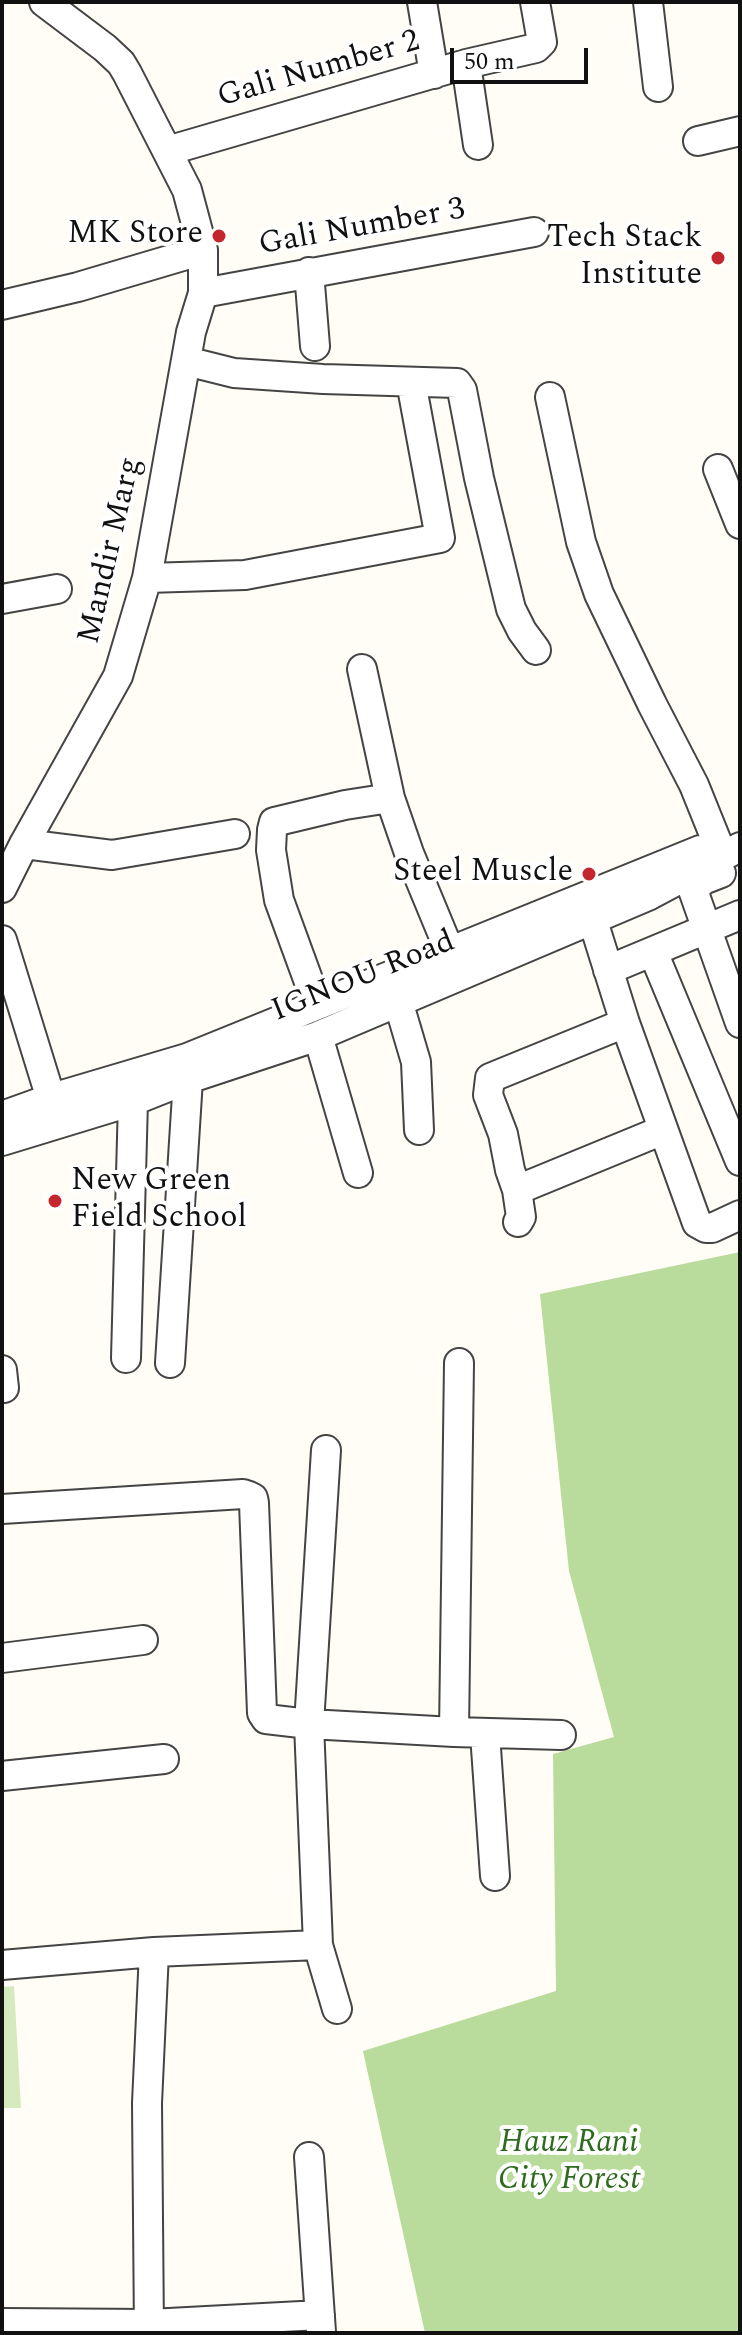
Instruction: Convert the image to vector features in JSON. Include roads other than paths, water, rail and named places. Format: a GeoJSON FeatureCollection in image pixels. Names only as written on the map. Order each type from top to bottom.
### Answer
{"type":"FeatureCollection","features":[{"type":"Feature","properties":{"kind":"street","name":"Mandir Marg"},"geometry":{"type":"LineString","coordinates":[[2,888],[118,676],[147,578],[191,332],[203,293],[203,250],[187,190],[121,63],[44,2]]}},
{"type":"Feature","properties":{"kind":"street"},"geometry":{"type":"LineString","coordinates":[[422,2],[434,74]]}},
{"type":"Feature","properties":{"kind":"street","name":"Gali Number 2"},"geometry":{"type":"LineString","coordinates":[[167,151],[466,64],[540,46],[542,42],[535,2]]}},
{"type":"Feature","properties":{"kind":"street"},"geometry":{"type":"LineString","coordinates":[[648,2],[658,87]]}},
{"type":"Feature","properties":{"kind":"street"},"geometry":{"type":"LineString","coordinates":[[466,64],[478,145]]}},
{"type":"Feature","properties":{"kind":"street"},"geometry":{"type":"LineString","coordinates":[[698,141],[740,131]]}},
{"type":"Feature","properties":{"kind":"street","name":"Gali Number 3"},"geometry":{"type":"LineString","coordinates":[[203,293],[534,232]]}},
{"type":"Feature","properties":{"kind":"street"},"geometry":{"type":"LineString","coordinates":[[2,305],[78,287],[203,250]]}},
{"type":"Feature","properties":{"kind":"street"},"geometry":{"type":"LineString","coordinates":[[309,272],[315,346]]}},
{"type":"Feature","properties":{"kind":"street"},"geometry":{"type":"LineString","coordinates":[[186,361],[234,373],[457,383],[462,390],[479,478],[511,609],[536,650]]}},
{"type":"Feature","properties":{"kind":"street"},"geometry":{"type":"LineString","coordinates":[[147,578],[245,575],[440,538],[411,382]]}},
{"type":"Feature","properties":{"kind":"street"},"geometry":{"type":"LineString","coordinates":[[550,397],[581,542],[599,594],[694,785],[732,839]]}},
{"type":"Feature","properties":{"kind":"street"},"geometry":{"type":"LineString","coordinates":[[718,469],[740,524]]}},
{"type":"Feature","properties":{"kind":"street"},"geometry":{"type":"LineString","coordinates":[[2,599],[57,589]]}},
{"type":"Feature","properties":{"kind":"street"},"geometry":{"type":"LineString","coordinates":[[362,669],[390,798],[450,952]]}},
{"type":"Feature","properties":{"kind":"street"},"geometry":{"type":"LineString","coordinates":[[317,1004],[279,900],[271,850],[274,822],[390,798]]}},
{"type":"Feature","properties":{"kind":"street"},"geometry":{"type":"LineString","coordinates":[[24,844],[112,855],[235,834]]}},
{"type":"Feature","properties":{"kind":"street","name":"IGNOU Road"},"geometry":{"type":"LineString","coordinates":[[2,1116],[133,1101],[188,1079],[318,1036],[398,1001],[732,839]]}},
{"type":"Feature","properties":{"kind":"street"},"geometry":{"type":"LineString","coordinates":[[740,864],[703,880],[693,890],[705,930],[734,988],[740,1023]]}},
{"type":"Feature","properties":{"kind":"street"},"geometry":{"type":"LineString","coordinates":[[589,909],[625,1023],[697,1223],[712,1228],[740,1215]]}},
{"type":"Feature","properties":{"kind":"street","name":"IGNOU Road"},"geometry":{"type":"LineString","coordinates":[[2,1141],[55,1110],[317,1004],[450,952],[589,909]]}},
{"type":"Feature","properties":{"kind":"street"},"geometry":{"type":"LineString","coordinates":[[608,970],[740,915]]}},
{"type":"Feature","properties":{"kind":"street"},"geometry":{"type":"LineString","coordinates":[[2,940],[55,1110]]}},
{"type":"Feature","properties":{"kind":"street"},"geometry":{"type":"LineString","coordinates":[[653,952],[740,1161]]}},
{"type":"Feature","properties":{"kind":"street"},"geometry":{"type":"LineString","coordinates":[[398,1001],[416,1062],[419,1130]]}},
{"type":"Feature","properties":{"kind":"street"},"geometry":{"type":"LineString","coordinates":[[518,1222],[521,1217],[517,1190],[503,1134],[488,1095],[490,1078],[625,1023]]}},
{"type":"Feature","properties":{"kind":"street"},"geometry":{"type":"LineString","coordinates":[[318,1036],[358,1173]]}},
{"type":"Feature","properties":{"kind":"street"},"geometry":{"type":"LineString","coordinates":[[170,1363],[188,1079]]}},
{"type":"Feature","properties":{"kind":"street"},"geometry":{"type":"LineString","coordinates":[[126,1358],[133,1101]]}},
{"type":"Feature","properties":{"kind":"street"},"geometry":{"type":"LineString","coordinates":[[517,1190],[663,1130]]}},
{"type":"Feature","properties":{"kind":"street"},"geometry":{"type":"LineString","coordinates":[[454,1732],[459,1363]]}},
{"type":"Feature","properties":{"kind":"street"},"geometry":{"type":"LineString","coordinates":[[326,1450],[309,1724],[318,1945],[337,2009]]}},
{"type":"Feature","properties":{"kind":"street"},"geometry":{"type":"LineString","coordinates":[[2,1509],[243,1494],[253,1498],[262,1713],[266,1719],[485,1734],[561,1735]]}},
{"type":"Feature","properties":{"kind":"street"},"geometry":{"type":"LineString","coordinates":[[2,1658],[143,1640]]}},
{"type":"Feature","properties":{"kind":"street"},"geometry":{"type":"LineString","coordinates":[[485,1734],[495,1876]]}},
{"type":"Feature","properties":{"kind":"street"},"geometry":{"type":"LineString","coordinates":[[2,1776],[164,1759]]}},
{"type":"Feature","properties":{"kind":"street"},"geometry":{"type":"LineString","coordinates":[[2,1965],[154,1952],[318,1945]]}},
{"type":"Feature","properties":{"kind":"street"},"geometry":{"type":"LineString","coordinates":[[150,2329],[147,2103],[154,1952]]}},
{"type":"Feature","properties":{"kind":"street"},"geometry":{"type":"LineString","coordinates":[[2,2323],[150,2329],[321,2324],[309,2157]]}},
{"type":"Feature","properties":{"kind":"place","name":"MK Store"},"geometry":{"type":"Point","coordinates":[219,236]}},
{"type":"Feature","properties":{"kind":"place","name":"Tech Stack Institute"},"geometry":{"type":"Point","coordinates":[718,258]}},
{"type":"Feature","properties":{"kind":"place","name":"Steel Muscle"},"geometry":{"type":"Point","coordinates":[589,874]}},
{"type":"Feature","properties":{"kind":"place","name":"New Green Field School"},"geometry":{"type":"Point","coordinates":[55,1201]}},
{"type":"Feature","properties":{"kind":"park label","name":"Hauz Rani City Forest"},"geometry":{"type":"Point","coordinates":[569,2164]}}]}
